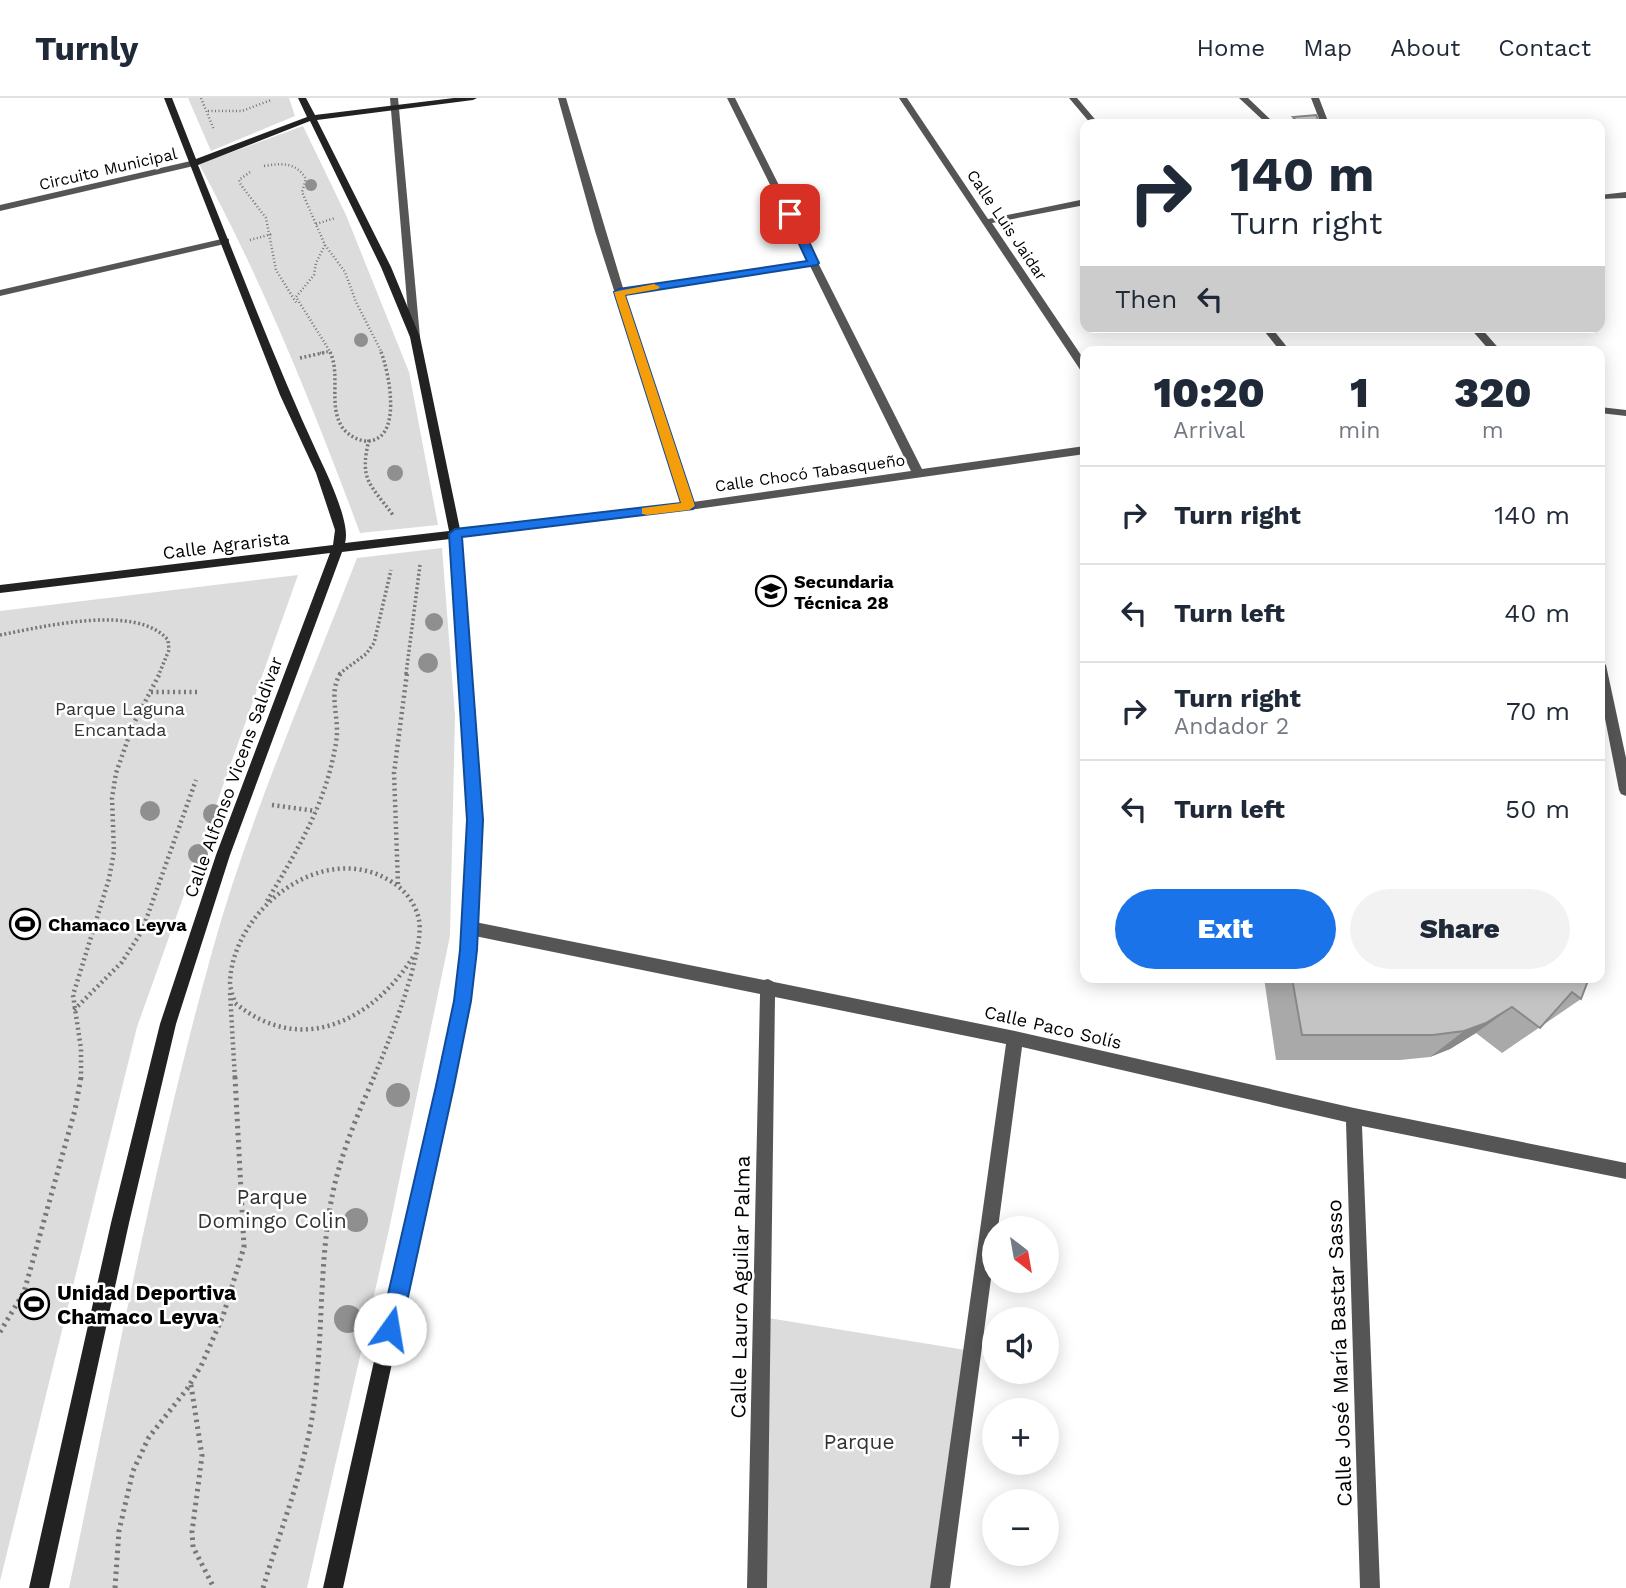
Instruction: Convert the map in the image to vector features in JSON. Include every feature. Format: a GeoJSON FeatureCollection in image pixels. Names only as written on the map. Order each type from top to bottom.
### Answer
{"type":"FeatureCollection","features":[{"type":"Feature","properties":{"kind":"main road","name":"Circuito Municipal"},"geometry":{"type":"LineString","coordinates":[[168,98],[195,163]]}},
{"type":"Feature","properties":{"kind":"main road"},"geometry":{"type":"LineString","coordinates":[[302,98],[386,267],[415,337],[455,534],[475,820],[470,928],[463,1001],[333,1588]]}},
{"type":"Feature","properties":{"kind":"main road"},"geometry":{"type":"LineString","coordinates":[[195,163],[311,118],[395,102],[472,98]]}},
{"type":"Feature","properties":{"kind":"main road","name":"Calle Alfonso Vicens Saldivar"},"geometry":{"type":"LineString","coordinates":[[39,1588],[120,1223],[168,1024],[223,855],[338,549],[341,530],[335,510],[285,395],[195,163]]}},
{"type":"Feature","properties":{"kind":"main road","name":"Calle Agrarista"},"geometry":{"type":"LineString","coordinates":[[0,589],[455,534]]}},
{"type":"Feature","properties":{"kind":"street"},"geometry":{"type":"LineString","coordinates":[[562,98],[619,292],[689,506]]}},
{"type":"Feature","properties":{"kind":"street"},"geometry":{"type":"LineString","coordinates":[[731,98],[918,474]]}},
{"type":"Feature","properties":{"kind":"street","name":"Calle Luis Jaidar"},"geometry":{"type":"LineString","coordinates":[[903,98],[1080,362]]}},
{"type":"Feature","properties":{"kind":"street"},"geometry":{"type":"LineString","coordinates":[[1073,98],[1091,119]]}},
{"type":"Feature","properties":{"kind":"street"},"geometry":{"type":"LineString","coordinates":[[1243,98],[1265,119]]}},
{"type":"Feature","properties":{"kind":"street"},"geometry":{"type":"LineString","coordinates":[[1315,98],[1323,119]]}},
{"type":"Feature","properties":{"kind":"street"},"geometry":{"type":"LineString","coordinates":[[395,102],[415,337]]}},
{"type":"Feature","properties":{"kind":"street","name":"Circuito Municipal"},"geometry":{"type":"LineString","coordinates":[[0,208],[195,163]]}},
{"type":"Feature","properties":{"kind":"street"},"geometry":{"type":"LineString","coordinates":[[1605,197],[1626,195]]}},
{"type":"Feature","properties":{"kind":"street"},"geometry":{"type":"LineString","coordinates":[[985,222],[1080,203]]}},
{"type":"Feature","properties":{"kind":"street"},"geometry":{"type":"LineString","coordinates":[[0,293],[226,241]]}},
{"type":"Feature","properties":{"kind":"street"},"geometry":{"type":"LineString","coordinates":[[619,292],[814,263]]}},
{"type":"Feature","properties":{"kind":"street"},"geometry":{"type":"LineString","coordinates":[[1480,333],[1491,346]]}},
{"type":"Feature","properties":{"kind":"street"},"geometry":{"type":"LineString","coordinates":[[1605,411],[1626,413]]}},
{"type":"Feature","properties":{"kind":"street","name":"Calle Chocó Tabasqueño"},"geometry":{"type":"LineString","coordinates":[[455,534],[689,506],[1080,451]]}},
{"type":"Feature","properties":{"kind":"street"},"geometry":{"type":"LineString","coordinates":[[1605,689],[1626,790]]}},
{"type":"Feature","properties":{"kind":"street","name":"Calle Paco Solís"},"geometry":{"type":"LineString","coordinates":[[470,928],[768,986],[1015,1038],[1354,1116],[1626,1171]]}},
{"type":"Feature","properties":{"kind":"street","name":"Calle Lauro Aguilar Palma"},"geometry":{"type":"LineString","coordinates":[[757,1588],[768,986]]}},
{"type":"Feature","properties":{"kind":"street"},"geometry":{"type":"LineString","coordinates":[[940,1588],[1015,1038]]}},
{"type":"Feature","properties":{"kind":"street","name":"Calle José María Bastar Sasso"},"geometry":{"type":"LineString","coordinates":[[1354,1116],[1370,1588]]}},
{"type":"Feature","properties":{"kind":"path"},"geometry":{"type":"LineString","coordinates":[[208,111],[242,111],[271,100]]}},
{"type":"Feature","properties":{"kind":"path"},"geometry":{"type":"LineString","coordinates":[[292,164],[301,170],[306,179],[302,192],[325,246],[347,275],[358,306],[368,322],[387,367],[390,391],[387,426],[381,436],[369,440],[352,438],[340,423],[335,404],[337,374],[330,351],[321,333],[297,304],[274,265],[272,234],[261,210],[243,190],[239,180],[256,168],[292,164]]}},
{"type":"Feature","properties":{"kind":"path"},"geometry":{"type":"LineString","coordinates":[[242,242],[272,234]]}},
{"type":"Feature","properties":{"kind":"path"},"geometry":{"type":"LineString","coordinates":[[297,304],[296,297],[314,275],[316,263],[325,246]]}},
{"type":"Feature","properties":{"kind":"path"},"geometry":{"type":"LineString","coordinates":[[292,360],[330,351]]}},
{"type":"Feature","properties":{"kind":"path"},"geometry":{"type":"LineString","coordinates":[[369,440],[363,463],[365,477],[409,539]]}},
{"type":"Feature","properties":{"kind":"path"},"geometry":{"type":"LineString","coordinates":[[398,884],[394,773],[420,559],[410,562]]}},
{"type":"Feature","properties":{"kind":"path"},"geometry":{"type":"LineString","coordinates":[[115,1588],[128,1489],[138,1457],[163,1416],[191,1384],[221,1321],[235,1284],[244,1247],[244,1211],[235,1120],[230,985],[246,935],[291,862],[316,811],[331,770],[337,735],[336,680],[342,671],[365,655],[374,644],[391,567],[401,565]]}},
{"type":"Feature","properties":{"kind":"path"},"geometry":{"type":"LineString","coordinates":[[0,635],[108,620],[128,621],[156,629],[168,640],[169,650],[133,725],[116,774],[111,798],[114,852],[109,879],[73,995],[81,1049],[81,1078],[75,1110],[24,1292],[0,1332]]}},
{"type":"Feature","properties":{"kind":"path"},"geometry":{"type":"LineString","coordinates":[[151,691],[198,692]]}},
{"type":"Feature","properties":{"kind":"path"},"geometry":{"type":"LineString","coordinates":[[74,1010],[122,962],[142,931],[196,780]]}},
{"type":"Feature","properties":{"kind":"path"},"geometry":{"type":"LineString","coordinates":[[262,804],[316,811]]}},
{"type":"Feature","properties":{"kind":"path"},"geometry":{"type":"LineString","coordinates":[[261,911],[280,891],[300,878],[327,870],[353,868],[375,872],[398,884],[408,894],[416,911],[420,935],[397,1023],[350,1128],[337,1171],[329,1215],[309,1438],[263,1588]]}},
{"type":"Feature","properties":{"kind":"path"},"geometry":{"type":"LineString","coordinates":[[230,985],[235,1003],[271,1026],[293,1031],[322,1027],[346,1020],[379,998],[406,972],[415,954]]}},
{"type":"Feature","properties":{"kind":"path"},"geometry":{"type":"LineString","coordinates":[[191,1384],[202,1456],[192,1532],[193,1547],[214,1588]]}},
{"type":"Feature","properties":{"kind":"green space"},"geometry":{"type":"Polygon","coordinates":[[[188,98],[289,98],[295,116],[211,151],[188,98]]]}},
{"type":"Feature","properties":{"kind":"green space"},"geometry":{"type":"Polygon","coordinates":[[[303,126],[346,215],[409,372],[438,525],[360,533],[286,345],[245,254],[199,164],[303,126]]]}},
{"type":"Feature","properties":{"kind":"green space","name":"Parque Domingo Colin"},"geometry":{"type":"Polygon","coordinates":[[[442,548],[455,716],[450,936],[388,1234],[307,1588],[69,1588],[172,1109],[212,952],[243,852],[357,558],[442,548]]]}},
{"type":"Feature","properties":{"kind":"green space","name":"Parque Laguna Encantada"},"geometry":{"type":"Polygon","coordinates":[[[298,575],[137,1027],[0,1581],[0,611],[298,575]]]}},
{"type":"Feature","properties":{"kind":"green space","name":"Parque"},"geometry":{"type":"Polygon","coordinates":[[[762,1317],[972,1351],[940,1588],[757,1588],[762,1317]]]}},
{"type":"Feature","properties":{"kind":"building"},"geometry":{"type":"Polygon","coordinates":[[[1316,115],[1318,119],[1295,119],[1293,117],[1316,115]]]}},
{"type":"Feature","properties":{"kind":"building"},"geometry":{"type":"Polygon","coordinates":[[[1293,983],[1587,983],[1581,999],[1572,992],[1540,1028],[1512,1007],[1486,1023],[1464,1031],[1433,1035],[1302,1035],[1293,983]]]}},
{"type":"Feature","properties":{"kind":"slow traffic"},"geometry":{"type":"LineString","coordinates":[[647,511],[689,506],[619,292],[654,287]]}},
{"type":"Feature","properties":{"kind":"place","name":"Secundaria Técnica 28"},"geometry":{"type":"Point","coordinates":[771,591]}},
{"type":"Feature","properties":{"kind":"place","name":"Chamaco Leyva"},"geometry":{"type":"Point","coordinates":[25,924]}},
{"type":"Feature","properties":{"kind":"place","name":"Unidad Deportiva Chamaco Leyva"},"geometry":{"type":"Point","coordinates":[34,1304]}},
{"type":"Feature","properties":{"kind":"route"},"geometry":{"type":"LineString","coordinates":[[390,1329],[445,1086],[466,976],[475,820],[455,534],[689,506],[619,292],[814,263],[790,214]]}}]}
